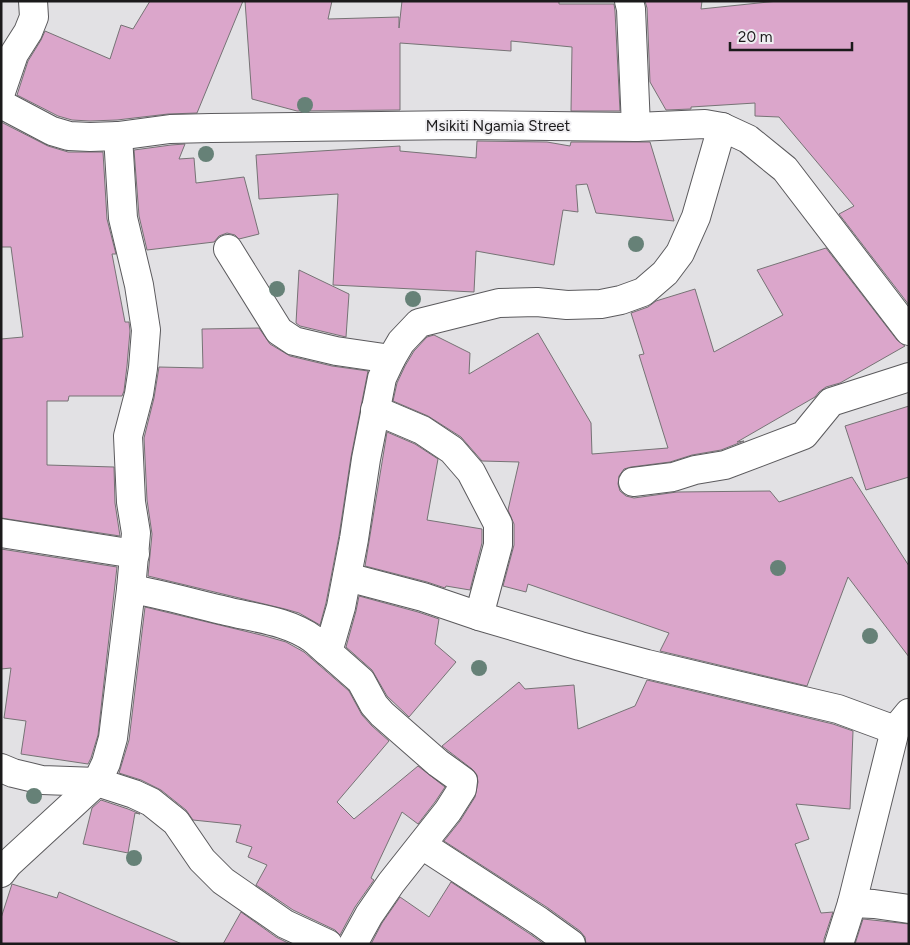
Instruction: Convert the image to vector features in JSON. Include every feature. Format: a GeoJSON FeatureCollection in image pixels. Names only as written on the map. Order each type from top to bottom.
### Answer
{"type":"FeatureCollection","features":[{"type":"Feature","properties":{"kind":"street"},"geometry":{"type":"LineString","coordinates":[[1,92],[14,54],[28,32],[34,17],[33,1]]}},
{"type":"Feature","properties":{"kind":"street"},"geometry":{"type":"LineString","coordinates":[[629,1],[631,9],[636,127]]}},
{"type":"Feature","properties":{"kind":"street","name":"Msikiti Ngamia Street"},"geometry":{"type":"LineString","coordinates":[[1,104],[52,131],[69,136],[90,137],[118,136],[170,129],[203,128],[455,125],[636,127],[705,124],[722,127],[748,139],[785,169],[909,331]]}},
{"type":"Feature","properties":{"kind":"street"},"geometry":{"type":"LineString","coordinates":[[328,652],[347,577],[382,378],[401,342],[419,323],[499,303],[601,304],[621,300],[644,292],[665,273],[680,253],[696,217],[722,127]]}},
{"type":"Feature","properties":{"kind":"street"},"geometry":{"type":"LineString","coordinates":[[1,873],[8,864],[97,782],[106,762],[113,738],[135,554],[136,533],[131,493],[128,436],[139,394],[146,330],[139,285],[123,218],[118,136]]}},
{"type":"Feature","properties":{"kind":"street"},"geometry":{"type":"LineString","coordinates":[[228,249],[279,332],[294,341],[336,351],[391,359]]}},
{"type":"Feature","properties":{"kind":"street"},"geometry":{"type":"LineString","coordinates":[[633,482],[673,478],[695,470],[725,464],[804,435],[832,402],[909,377]]}},
{"type":"Feature","properties":{"kind":"street"},"geometry":{"type":"LineString","coordinates":[[375,410],[422,430],[452,450],[471,472],[498,524],[498,545],[479,616]]}},
{"type":"Feature","properties":{"kind":"street"},"geometry":{"type":"LineString","coordinates":[[1,533],[135,554]]}},
{"type":"Feature","properties":{"kind":"street"},"geometry":{"type":"LineString","coordinates":[[347,577],[647,664],[838,709],[902,722],[839,944]]}},
{"type":"Feature","properties":{"kind":"street"},"geometry":{"type":"LineString","coordinates":[[131,590],[155,593],[274,622],[295,629],[313,639],[361,681],[382,714],[438,763],[463,781],[462,789],[448,811],[391,883],[369,915],[353,944]]}},
{"type":"Feature","properties":{"kind":"street"},"geometry":{"type":"LineString","coordinates":[[1,768],[42,780],[97,782],[134,794],[151,802],[176,822],[202,860],[223,881],[285,924],[328,944]]}},
{"type":"Feature","properties":{"kind":"street"},"geometry":{"type":"LineString","coordinates":[[422,845],[571,944]]}},
{"type":"Feature","properties":{"kind":"street"},"geometry":{"type":"LineString","coordinates":[[852,903],[909,909]]}},
{"type":"Feature","properties":{"kind":"building"},"geometry":{"type":"Polygon","coordinates":[[[150,1],[243,1],[197,113],[168,114],[117,120],[72,120],[58,116],[17,95],[28,61],[45,31],[110,59],[121,25],[133,29],[150,1]]]}},
{"type":"Feature","properties":{"kind":"building"},"geometry":{"type":"Polygon","coordinates":[[[245,1],[332,1],[328,19],[399,17],[399,28],[402,1],[559,1],[559,4],[614,4],[620,111],[571,111],[572,47],[511,41],[511,51],[400,43],[400,110],[297,111],[252,99],[245,1]]]}},
{"type":"Feature","properties":{"kind":"building"},"geometry":{"type":"Polygon","coordinates":[[[645,1],[702,1],[701,9],[778,1],[909,1],[909,305],[839,214],[854,206],[779,117],[755,116],[755,103],[666,110],[650,82],[647,8],[645,1]]]}},
{"type":"Feature","properties":{"kind":"building"},"geometry":{"type":"Polygon","coordinates":[[[1,122],[48,146],[68,152],[103,152],[107,219],[116,254],[112,254],[125,322],[129,322],[130,331],[124,391],[122,396],[69,396],[68,401],[47,401],[47,465],[114,467],[115,503],[120,536],[1,518],[1,339],[23,337],[11,247],[1,247],[1,122]]]}},
{"type":"Feature","properties":{"kind":"building"},"geometry":{"type":"Polygon","coordinates":[[[477,141],[547,142],[570,146],[571,142],[650,142],[674,221],[596,213],[587,184],[576,185],[578,212],[563,210],[554,265],[476,251],[474,292],[333,285],[338,194],[259,199],[256,155],[400,146],[400,151],[476,158],[477,141]]]}},
{"type":"Feature","properties":{"kind":"building"},"geometry":{"type":"Polygon","coordinates":[[[185,144],[179,159],[194,158],[196,183],[244,177],[259,234],[239,239],[235,235],[227,233],[219,236],[214,242],[147,250],[139,216],[134,150],[185,144]]]}},
{"type":"Feature","properties":{"kind":"building"},"geometry":{"type":"Polygon","coordinates":[[[826,248],[897,340],[905,346],[840,383],[826,387],[815,397],[737,442],[744,441],[721,450],[692,455],[670,462],[624,469],[619,476],[618,484],[620,491],[626,496],[634,498],[677,492],[770,491],[779,502],[852,477],[909,566],[909,657],[848,577],[807,686],[660,651],[669,633],[528,584],[526,592],[503,586],[514,545],[514,524],[508,510],[519,462],[482,461],[461,437],[428,416],[393,401],[397,383],[405,366],[414,351],[427,337],[434,335],[470,353],[469,374],[538,333],[591,423],[592,454],[668,448],[639,355],[644,354],[631,313],[648,307],[656,301],[695,289],[714,352],[783,315],[757,270],[826,248]]]}},
{"type":"Feature","properties":{"kind":"building"},"geometry":{"type":"Polygon","coordinates":[[[299,270],[349,294],[346,337],[300,326],[296,323],[299,270]]]}},
{"type":"Feature","properties":{"kind":"building"},"geometry":{"type":"Polygon","coordinates":[[[259,328],[270,344],[290,356],[332,366],[368,371],[351,457],[339,536],[320,625],[299,613],[285,609],[148,576],[152,534],[147,500],[144,438],[154,398],[159,367],[203,368],[202,329],[259,328]]]}},
{"type":"Feature","properties":{"kind":"building"},"geometry":{"type":"Polygon","coordinates":[[[909,406],[909,477],[866,490],[845,426],[909,406]]]}},
{"type":"Feature","properties":{"kind":"building"},"geometry":{"type":"Polygon","coordinates":[[[387,432],[415,444],[438,459],[427,520],[482,529],[482,543],[470,590],[446,586],[445,588],[365,566],[387,432]]]}},
{"type":"Feature","properties":{"kind":"building"},"geometry":{"type":"Polygon","coordinates":[[[1,549],[117,567],[98,735],[88,764],[21,754],[26,721],[4,718],[11,668],[1,669],[1,549]]]}},
{"type":"Feature","properties":{"kind":"building"},"geometry":{"type":"Polygon","coordinates":[[[359,596],[439,619],[435,644],[456,662],[409,717],[387,696],[372,670],[346,647],[359,596]]]}},
{"type":"Feature","properties":{"kind":"building"},"geometry":{"type":"Polygon","coordinates":[[[145,607],[286,642],[304,652],[349,691],[362,715],[389,741],[337,802],[354,819],[418,766],[445,787],[418,824],[402,812],[371,878],[374,880],[355,907],[340,935],[335,930],[293,910],[256,885],[267,865],[248,857],[252,847],[236,842],[241,825],[193,820],[186,810],[161,790],[141,780],[119,773],[129,740],[145,607]]]}},
{"type":"Feature","properties":{"kind":"building"},"geometry":{"type":"Polygon","coordinates":[[[647,680],[833,724],[853,731],[850,809],[796,804],[809,839],[795,844],[821,913],[833,912],[824,944],[586,944],[585,937],[580,931],[548,908],[444,841],[460,821],[475,797],[478,782],[477,775],[472,769],[442,746],[519,682],[525,689],[574,685],[578,729],[635,706],[647,680]]]}},
{"type":"Feature","properties":{"kind":"building"},"geometry":{"type":"Polygon","coordinates":[[[101,800],[140,814],[135,813],[128,853],[83,844],[92,808],[101,800]]]}},
{"type":"Feature","properties":{"kind":"building"},"geometry":{"type":"Polygon","coordinates":[[[451,882],[544,944],[371,944],[382,923],[400,897],[429,917],[451,882]]]}},
{"type":"Feature","properties":{"kind":"building"},"geometry":{"type":"Polygon","coordinates":[[[12,884],[57,898],[59,892],[182,944],[1,944],[1,918],[12,884]]]}},
{"type":"Feature","properties":{"kind":"building"},"geometry":{"type":"Polygon","coordinates":[[[241,912],[276,937],[290,944],[223,944],[241,912]]]}},
{"type":"Feature","properties":{"kind":"building"},"geometry":{"type":"Polygon","coordinates":[[[863,919],[909,924],[909,944],[855,944],[863,919]]]}}]}
